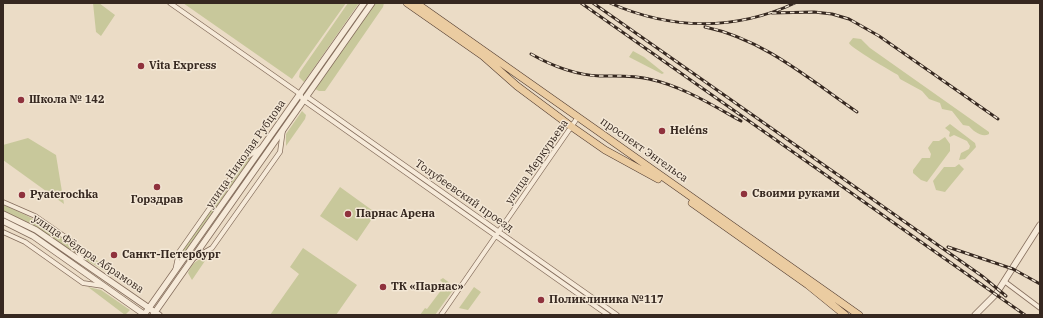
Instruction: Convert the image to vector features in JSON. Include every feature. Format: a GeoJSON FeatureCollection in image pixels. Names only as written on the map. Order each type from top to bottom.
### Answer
{"type":"FeatureCollection","features":[{"type":"Feature","properties":{"kind":"main road","name":"проспект Энгельса"},"geometry":{"type":"LineString","coordinates":[[407,3],[483,56],[517,86],[572,127],[605,150],[653,175],[808,285],[845,315]]}},
{"type":"Feature","properties":{"kind":"main road","name":"проспект Энгельса"},"geometry":{"type":"LineString","coordinates":[[416,3],[858,315]]}},
{"type":"Feature","properties":{"kind":"street","name":"Толубеевский проезд"},"geometry":{"type":"LineString","coordinates":[[170,3],[498,234],[617,315]]}},
{"type":"Feature","properties":{"kind":"street","name":"улица Николая Рубцова"},"geometry":{"type":"LineString","coordinates":[[144,315],[364,3]]}},
{"type":"Feature","properties":{"kind":"street","name":"улица Николая Рубцова"},"geometry":{"type":"LineString","coordinates":[[155,314],[191,259],[372,3]]}},
{"type":"Feature","properties":{"kind":"street","name":"улица Меркурьева"},"geometry":{"type":"LineString","coordinates":[[441,315],[578,117]]}},
{"type":"Feature","properties":{"kind":"street"},"geometry":{"type":"LineString","coordinates":[[191,259],[212,248],[280,152],[284,128]]}},
{"type":"Feature","properties":{"kind":"street"},"geometry":{"type":"LineString","coordinates":[[3,202],[35,216],[71,241],[82,261]]}},
{"type":"Feature","properties":{"kind":"street","name":"улица Фёдора Абрамова"},"geometry":{"type":"LineString","coordinates":[[3,214],[27,225],[82,261],[149,308],[155,314]]}},
{"type":"Feature","properties":{"kind":"street","name":"улица Фёдора Абрамова"},"geometry":{"type":"LineString","coordinates":[[3,221],[33,236],[144,315]]}},
{"type":"Feature","properties":{"kind":"street"},"geometry":{"type":"LineString","coordinates":[[981,315],[1040,225]]}},
{"type":"Feature","properties":{"kind":"street"},"geometry":{"type":"LineString","coordinates":[[3,232],[25,242],[83,283],[103,286]]}},
{"type":"Feature","properties":{"kind":"street","name":"Толубеевский проезд"},"geometry":{"type":"LineString","coordinates":[[498,234],[608,315]]}},
{"type":"Feature","properties":{"kind":"street"},"geometry":{"type":"LineString","coordinates":[[1004,281],[1040,308]]}},
{"type":"Feature","properties":{"kind":"street"},"geometry":{"type":"LineString","coordinates":[[975,315],[986,306]]}},
{"type":"Feature","properties":{"kind":"green space"},"geometry":{"type":"Polygon","coordinates":[[[93,3],[99,3],[115,15],[101,36],[96,32],[93,3]]]}},
{"type":"Feature","properties":{"kind":"green space"},"geometry":{"type":"Polygon","coordinates":[[[183,3],[346,3],[292,79],[183,3]]]}},
{"type":"Feature","properties":{"kind":"green space"},"geometry":{"type":"Polygon","coordinates":[[[348,3],[359,3],[304,82],[299,77],[300,72],[348,3]]]}},
{"type":"Feature","properties":{"kind":"green space"},"geometry":{"type":"Polygon","coordinates":[[[375,3],[384,3],[383,7],[325,91],[315,89],[375,3]]]}},
{"type":"Feature","properties":{"kind":"green space"},"geometry":{"type":"Polygon","coordinates":[[[853,38],[861,39],[870,48],[989,132],[989,134],[981,135],[969,126],[963,125],[952,111],[942,109],[940,103],[929,99],[922,91],[900,79],[898,75],[851,46],[849,43],[853,38]]]}},
{"type":"Feature","properties":{"kind":"green space"},"geometry":{"type":"Polygon","coordinates":[[[633,51],[644,57],[664,73],[662,74],[629,57],[633,51]]]}},
{"type":"Feature","properties":{"kind":"green space"},"geometry":{"type":"Polygon","coordinates":[[[302,111],[306,115],[305,119],[286,146],[286,134],[302,111]]]}},
{"type":"Feature","properties":{"kind":"green space"},"geometry":{"type":"Polygon","coordinates":[[[950,124],[975,143],[976,147],[965,159],[959,160],[961,153],[969,149],[970,146],[967,141],[954,135],[949,136],[950,132],[945,128],[950,124]]]}},
{"type":"Feature","properties":{"kind":"green space"},"geometry":{"type":"Polygon","coordinates":[[[945,137],[950,144],[950,151],[927,182],[921,180],[913,173],[913,170],[922,158],[930,158],[931,154],[928,148],[933,141],[939,141],[945,137]]]}},
{"type":"Feature","properties":{"kind":"green space"},"geometry":{"type":"Polygon","coordinates":[[[28,138],[56,155],[64,204],[3,160],[3,145],[28,138]]]}},
{"type":"Feature","properties":{"kind":"green space"},"geometry":{"type":"Polygon","coordinates":[[[252,156],[179,260],[181,252],[247,158],[252,156]]]}},
{"type":"Feature","properties":{"kind":"green space"},"geometry":{"type":"Polygon","coordinates":[[[959,164],[964,169],[945,192],[936,190],[933,181],[944,167],[955,167],[959,164]]]}},
{"type":"Feature","properties":{"kind":"green space","name":"Парнас Арена"},"geometry":{"type":"Polygon","coordinates":[[[340,187],[376,213],[357,241],[320,216],[340,187]]]}},
{"type":"Feature","properties":{"kind":"green space"},"geometry":{"type":"Polygon","coordinates":[[[3,205],[32,218],[54,232],[71,246],[75,253],[27,222],[3,211],[3,205]]]}},
{"type":"Feature","properties":{"kind":"green space"},"geometry":{"type":"Polygon","coordinates":[[[79,248],[112,271],[110,274],[86,260],[79,248]]]}},
{"type":"Feature","properties":{"kind":"green space"},"geometry":{"type":"Polygon","coordinates":[[[303,248],[357,285],[336,315],[270,315],[299,274],[290,267],[303,248]]]}},
{"type":"Feature","properties":{"kind":"green space"},"geometry":{"type":"Polygon","coordinates":[[[208,255],[192,280],[188,273],[191,266],[198,260],[208,255]]]}},
{"type":"Feature","properties":{"kind":"green space"},"geometry":{"type":"Polygon","coordinates":[[[443,278],[451,284],[453,290],[435,315],[420,315],[425,308],[427,309],[442,289],[440,287],[443,283],[440,280],[443,278]]]}},
{"type":"Feature","properties":{"kind":"green space"},"geometry":{"type":"Polygon","coordinates":[[[88,287],[101,290],[130,310],[125,315],[88,287]]]}},
{"type":"Feature","properties":{"kind":"green space"},"geometry":{"type":"Polygon","coordinates":[[[474,287],[481,292],[468,310],[459,308],[474,287]]]}},
{"type":"Feature","properties":{"kind":"railway"},"geometry":{"type":"LineString","coordinates":[[581,3],[1025,315]]}},
{"type":"Feature","properties":{"kind":"railway"},"geometry":{"type":"LineString","coordinates":[[593,3],[982,276],[1006,296]]}},
{"type":"Feature","properties":{"kind":"railway"},"geometry":{"type":"LineString","coordinates":[[610,3],[633,12],[656,18],[703,24],[749,19],[795,3]]}},
{"type":"Feature","properties":{"kind":"railway"},"geometry":{"type":"LineString","coordinates":[[772,13],[814,12],[832,14],[849,19],[879,36],[998,119]]}},
{"type":"Feature","properties":{"kind":"railway"},"geometry":{"type":"LineString","coordinates":[[705,27],[726,33],[766,50],[857,112]]}},
{"type":"Feature","properties":{"kind":"railway"},"geometry":{"type":"LineString","coordinates":[[531,54],[556,66],[582,74],[637,77],[661,82],[685,91],[741,121]]}},
{"type":"Feature","properties":{"kind":"railway"},"geometry":{"type":"LineString","coordinates":[[948,247],[1013,269],[1040,284]]}},
{"type":"Feature","properties":{"kind":"place","name":"Vita Express"},"geometry":{"type":"Point","coordinates":[141,66]}},
{"type":"Feature","properties":{"kind":"place","name":"Школа № 142"},"geometry":{"type":"Point","coordinates":[21,100]}},
{"type":"Feature","properties":{"kind":"place","name":"Heléns"},"geometry":{"type":"Point","coordinates":[662,131]}},
{"type":"Feature","properties":{"kind":"place","name":"Горздрав"},"geometry":{"type":"Point","coordinates":[157,187]}},
{"type":"Feature","properties":{"kind":"place","name":"Своими руками"},"geometry":{"type":"Point","coordinates":[744,194]}},
{"type":"Feature","properties":{"kind":"place","name":"Pyaterochka"},"geometry":{"type":"Point","coordinates":[22,195]}},
{"type":"Feature","properties":{"kind":"place","name":"Парнас Арена"},"geometry":{"type":"Point","coordinates":[348,214]}},
{"type":"Feature","properties":{"kind":"place","name":"Санкт-Петербург"},"geometry":{"type":"Point","coordinates":[114,255]}},
{"type":"Feature","properties":{"kind":"place","name":"ТК «Парнас»"},"geometry":{"type":"Point","coordinates":[383,287]}},
{"type":"Feature","properties":{"kind":"place","name":"Поликлиника №117"},"geometry":{"type":"Point","coordinates":[541,300]}}]}
